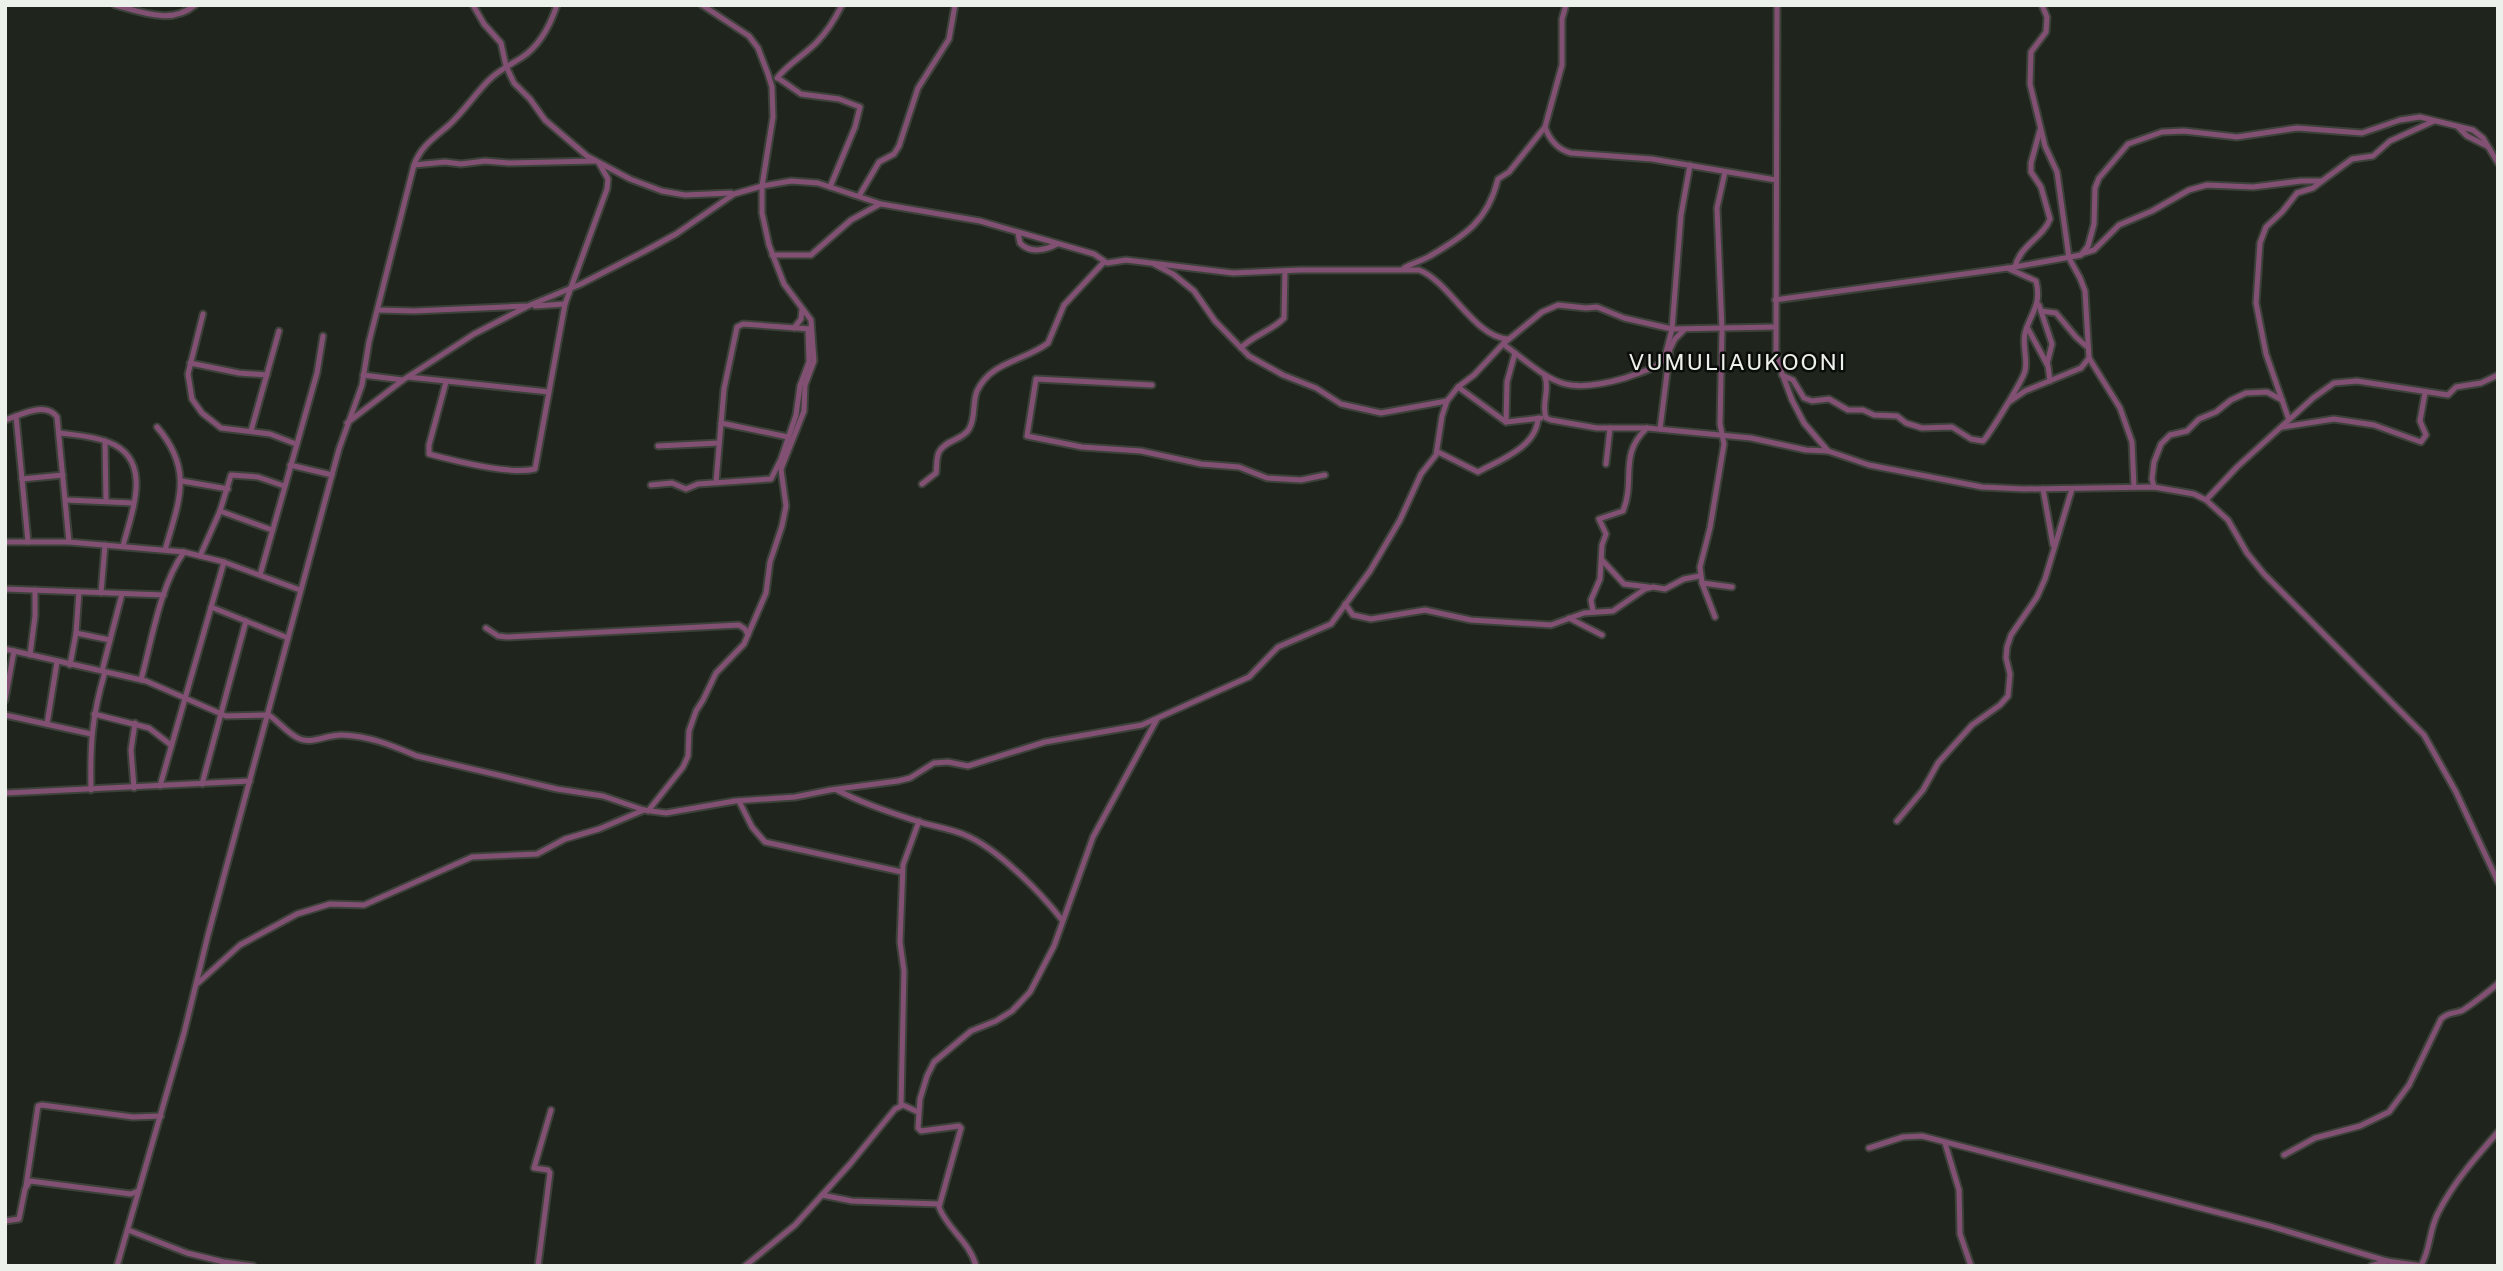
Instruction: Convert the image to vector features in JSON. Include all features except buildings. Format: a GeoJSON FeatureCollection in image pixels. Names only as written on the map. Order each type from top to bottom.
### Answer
{"type":"FeatureCollection","features":[{"type":"Feature","properties":{"kind":"street"},"geometry":{"type":"LineString","coordinates":[[115,5],[169,17],[182,14],[195,5]]}},
{"type":"Feature","properties":{"kind":"street"},"geometry":{"type":"LineString","coordinates":[[473,5],[484,24],[501,43],[506,66],[514,83],[545,120],[597,162],[630,179],[672,193],[734,194],[791,181],[830,187],[881,204],[980,221],[1094,254],[1110,263],[1126,260],[1233,273],[1419,270],[1434,278],[1447,294],[1478,322],[1498,337],[1509,339]]}},
{"type":"Feature","properties":{"kind":"street"},"geometry":{"type":"LineString","coordinates":[[117,1266],[161,1116],[300,590],[363,375],[414,165],[428,141],[448,125],[472,97],[506,66],[526,55],[541,40],[557,5]]}},
{"type":"Feature","properties":{"kind":"street"},"geometry":{"type":"LineString","coordinates":[[651,485],[672,483],[686,488],[716,482],[771,479],[796,415],[800,386],[808,367],[811,320],[785,285],[772,255],[762,213],[762,186],[772,129],[772,87],[758,48],[752,40],[731,22],[702,5]]}},
{"type":"Feature","properties":{"kind":"street"},"geometry":{"type":"LineString","coordinates":[[772,87],[786,68],[816,43],[831,25],[842,5]]}},
{"type":"Feature","properties":{"kind":"street"},"geometry":{"type":"LineString","coordinates":[[859,195],[879,162],[894,154],[899,146],[918,88],[949,39],[955,5]]}},
{"type":"Feature","properties":{"kind":"street"},"geometry":{"type":"LineString","coordinates":[[1403,269],[1430,257],[1478,222],[1493,200],[1498,179],[1509,172],[1545,127],[1561,74],[1562,19],[1566,5]]}},
{"type":"Feature","properties":{"kind":"street"},"geometry":{"type":"LineString","coordinates":[[1777,5],[1775,327],[1778,360],[1804,423],[1828,452]]}},
{"type":"Feature","properties":{"kind":"street"},"geometry":{"type":"LineString","coordinates":[[2042,5],[2047,17],[2046,32],[2033,48],[2029,63],[2030,84],[2041,120],[2045,146],[2054,162],[2060,183],[2069,258],[2085,291],[2089,358],[2120,408],[2132,442],[2134,487]]}},
{"type":"Feature","properties":{"kind":"street"},"geometry":{"type":"LineString","coordinates":[[778,78],[801,94],[839,99],[860,107],[830,187]]}},
{"type":"Feature","properties":{"kind":"street"},"geometry":{"type":"LineString","coordinates":[[2084,253],[2094,223],[2095,188],[2099,178],[2123,148],[2135,140],[2172,131],[2237,137],[2297,128],[2362,133],[2412,117],[2473,130],[2479,134],[2498,163]]}},
{"type":"Feature","properties":{"kind":"street"},"geometry":{"type":"LineString","coordinates":[[2015,267],[2021,251],[2046,228],[2050,219],[2041,187],[2031,172],[2041,120]]}},
{"type":"Feature","properties":{"kind":"street"},"geometry":{"type":"LineString","coordinates":[[2289,420],[2266,354],[2256,303],[2260,243],[2266,227],[2297,193],[2313,188],[2354,158],[2373,156],[2390,141],[2435,120]]}},
{"type":"Feature","properties":{"kind":"street"},"geometry":{"type":"LineString","coordinates":[[1545,127],[1555,144],[1571,153],[1632,156],[1776,180]]}},
{"type":"Feature","properties":{"kind":"street"},"geometry":{"type":"LineString","coordinates":[[414,165],[485,161],[597,162]]}},
{"type":"Feature","properties":{"kind":"street"},"geometry":{"type":"LineString","coordinates":[[446,383],[429,444],[429,454],[513,470],[536,469],[565,304],[607,189],[608,178],[597,162]]}},
{"type":"Feature","properties":{"kind":"street"},"geometry":{"type":"LineString","coordinates":[[1503,344],[1545,377],[1564,384],[1587,386],[1644,371],[1664,360],[1672,330],[1681,215],[1690,166]]}},
{"type":"Feature","properties":{"kind":"street"},"geometry":{"type":"LineString","coordinates":[[1714,617],[1700,576],[1721,466],[1723,436],[1720,424],[1722,330],[1717,208],[1725,172]]}},
{"type":"Feature","properties":{"kind":"street"},"geometry":{"type":"LineString","coordinates":[[1775,300],[2069,258],[2094,250],[2119,225],[2202,186],[2261,187],[2322,181]]}},
{"type":"Feature","properties":{"kind":"street"},"geometry":{"type":"LineString","coordinates":[[347,423],[405,378],[474,334],[528,306],[570,289],[666,239],[734,194]]}},
{"type":"Feature","properties":{"kind":"street"},"geometry":{"type":"LineString","coordinates":[[772,255],[811,255],[851,220],[881,204]]}},
{"type":"Feature","properties":{"kind":"street"},"geometry":{"type":"LineString","coordinates":[[1018,233],[1020,243],[1027,249],[1046,249],[1057,244]]}},
{"type":"Feature","properties":{"kind":"street"},"geometry":{"type":"LineString","coordinates":[[922,484],[936,473],[942,447],[965,435],[969,429],[976,393],[984,382],[998,366],[1048,343],[1059,312],[1104,261]]}},
{"type":"Feature","properties":{"kind":"street"},"geometry":{"type":"LineString","coordinates":[[1152,263],[1173,274],[1194,291],[1215,321],[1241,348],[1276,372],[1316,388],[1341,404],[1381,412],[1447,401]]}},
{"type":"Feature","properties":{"kind":"street"},"geometry":{"type":"LineString","coordinates":[[2007,268],[2036,281],[2038,302],[2052,344],[2047,364]]}},
{"type":"Feature","properties":{"kind":"street"},"geometry":{"type":"LineString","coordinates":[[1241,348],[1253,337],[1276,326],[1284,318],[1285,271]]}},
{"type":"Feature","properties":{"kind":"street"},"geometry":{"type":"LineString","coordinates":[[1782,375],[1796,382],[1802,395],[1808,400],[1829,399],[1848,410],[1897,416],[1922,428],[1952,427],[1980,442],[1989,435],[2025,370],[2023,352],[2027,327],[2038,302]]}},
{"type":"Feature","properties":{"kind":"street"},"geometry":{"type":"LineString","coordinates":[[378,310],[414,311],[565,304]]}},
{"type":"Feature","properties":{"kind":"street"},"geometry":{"type":"LineString","coordinates":[[5,649],[158,685],[222,715],[269,715],[303,740],[313,741],[331,735],[360,737],[399,747],[417,756],[557,789],[603,796],[645,810],[666,813],[686,811],[739,801],[795,797],[898,781],[910,778],[934,763],[948,762],[968,766],[1045,742],[1132,728],[1157,719],[1248,677],[1279,647],[1331,624],[1370,571],[1400,520],[1421,474],[1438,452],[1441,416],[1447,401],[1503,344],[1542,312],[1558,305],[1597,307],[1616,316],[1672,330],[1775,327]]}},
{"type":"Feature","properties":{"kind":"street"},"geometry":{"type":"LineString","coordinates":[[794,328],[801,319],[802,309]]}},
{"type":"Feature","properties":{"kind":"street"},"geometry":{"type":"LineString","coordinates":[[2041,312],[2056,313],[2087,346]]}},
{"type":"Feature","properties":{"kind":"street"},"geometry":{"type":"LineString","coordinates":[[203,314],[190,363],[189,386],[192,399],[202,413],[221,428],[270,434],[296,444]]}},
{"type":"Feature","properties":{"kind":"street"},"geometry":{"type":"LineString","coordinates":[[716,482],[724,389],[737,327],[743,324],[810,329]]}},
{"type":"Feature","properties":{"kind":"street"},"geometry":{"type":"LineString","coordinates":[[2027,327],[2047,364],[2050,381]]}},
{"type":"Feature","properties":{"kind":"street"},"geometry":{"type":"LineString","coordinates":[[196,985],[240,945],[297,914],[330,904],[364,905],[472,857],[537,854],[560,841],[645,810],[683,767],[688,756],[689,732],[696,711],[716,673],[740,649],[766,593],[770,562],[782,526],[785,498],[780,475],[804,411],[805,385],[814,361],[810,329]]}},
{"type":"Feature","properties":{"kind":"street"},"geometry":{"type":"LineString","coordinates":[[1660,429],[1670,349],[1684,330]]}},
{"type":"Feature","properties":{"kind":"street"},"geometry":{"type":"LineString","coordinates":[[251,431],[279,331]]}},
{"type":"Feature","properties":{"kind":"street"},"geometry":{"type":"LineString","coordinates":[[260,575],[317,373],[323,336]]}},
{"type":"Feature","properties":{"kind":"street"},"geometry":{"type":"LineString","coordinates":[[1506,422],[1507,383],[1516,353]]}},
{"type":"Feature","properties":{"kind":"street"},"geometry":{"type":"LineString","coordinates":[[2007,404],[2025,391],[2081,368],[2089,358]]}},
{"type":"Feature","properties":{"kind":"street"},"geometry":{"type":"LineString","coordinates":[[190,363],[239,373],[267,375]]}},
{"type":"Feature","properties":{"kind":"street"},"geometry":{"type":"LineString","coordinates":[[363,375],[549,392]]}},
{"type":"Feature","properties":{"kind":"street"},"geometry":{"type":"LineString","coordinates":[[2206,500],[2237,467],[2324,389],[2342,381],[2448,395],[2458,386],[2479,384],[2498,375]]}},
{"type":"Feature","properties":{"kind":"street"},"geometry":{"type":"LineString","coordinates":[[1545,377],[1547,385],[1543,407],[1546,418]]}},
{"type":"Feature","properties":{"kind":"street"},"geometry":{"type":"LineString","coordinates":[[1152,385],[1036,379],[1027,436],[1082,447],[1141,451],[1200,464],[1239,467],[1267,478],[1301,480],[1325,475]]}},
{"type":"Feature","properties":{"kind":"street"},"geometry":{"type":"LineString","coordinates":[[1458,387],[1506,422],[1546,418],[1581,426],[1647,428],[1723,436],[1828,452],[1869,465],[1982,487],[2154,487],[2183,491],[2206,500],[2228,520],[2264,574],[2424,735],[2456,792],[2498,882]]}},
{"type":"Feature","properties":{"kind":"street"},"geometry":{"type":"LineString","coordinates":[[2154,487],[2154,462],[2161,444],[2170,435],[2187,431],[2199,419],[2216,412],[2231,400],[2246,393],[2267,393],[2282,400]]}},
{"type":"Feature","properties":{"kind":"street"},"geometry":{"type":"LineString","coordinates":[[2280,428],[2334,419],[2374,425],[2421,442],[2426,435],[2420,421],[2425,393]]}},
{"type":"Feature","properties":{"kind":"street"},"geometry":{"type":"LineString","coordinates":[[5,420],[48,410],[57,417],[69,541]]}},
{"type":"Feature","properties":{"kind":"street"},"geometry":{"type":"LineString","coordinates":[[16,416],[28,541]]}},
{"type":"Feature","properties":{"kind":"street"},"geometry":{"type":"LineString","coordinates":[[1438,452],[1478,472],[1527,442],[1537,430],[1538,418]]}},
{"type":"Feature","properties":{"kind":"street"},"geometry":{"type":"LineString","coordinates":[[721,423],[788,437]]}},
{"type":"Feature","properties":{"kind":"street"},"geometry":{"type":"LineString","coordinates":[[157,427],[174,450],[182,481],[165,550]]}},
{"type":"Feature","properties":{"kind":"street"},"geometry":{"type":"LineString","coordinates":[[1606,464],[1610,428]]}},
{"type":"Feature","properties":{"kind":"street"},"geometry":{"type":"LineString","coordinates":[[1593,611],[1591,600],[1600,579],[1602,545],[1606,531],[1600,519],[1623,511],[1629,478],[1629,458],[1647,428]]}},
{"type":"Feature","properties":{"kind":"street"},"geometry":{"type":"LineString","coordinates":[[60,433],[105,441],[120,447],[130,457],[138,482],[123,546]]}},
{"type":"Feature","properties":{"kind":"street"},"geometry":{"type":"LineString","coordinates":[[105,441],[106,501]]}},
{"type":"Feature","properties":{"kind":"street"},"geometry":{"type":"LineString","coordinates":[[658,446],[719,443]]}},
{"type":"Feature","properties":{"kind":"street"},"geometry":{"type":"LineString","coordinates":[[290,465],[332,475]]}},
{"type":"Feature","properties":{"kind":"street"},"geometry":{"type":"LineString","coordinates":[[22,479],[63,475]]}},
{"type":"Feature","properties":{"kind":"street"},"geometry":{"type":"LineString","coordinates":[[200,556],[232,475],[258,477],[284,486]]}},
{"type":"Feature","properties":{"kind":"street"},"geometry":{"type":"LineString","coordinates":[[182,481],[228,489]]}},
{"type":"Feature","properties":{"kind":"street"},"geometry":{"type":"LineString","coordinates":[[2043,489],[2053,548]]}},
{"type":"Feature","properties":{"kind":"street"},"geometry":{"type":"LineString","coordinates":[[1896,821],[1923,790],[1938,763],[1972,725],[2008,696],[2010,674],[2006,658],[2007,647],[2011,635],[2037,597],[2048,571],[2072,489]]}},
{"type":"Feature","properties":{"kind":"street"},"geometry":{"type":"LineString","coordinates":[[66,500],[133,502]]}},
{"type":"Feature","properties":{"kind":"street"},"geometry":{"type":"LineString","coordinates":[[220,511],[272,530]]}},
{"type":"Feature","properties":{"kind":"street"},"geometry":{"type":"LineString","coordinates":[[5,541],[69,541],[184,552],[224,562],[300,590]]}},
{"type":"Feature","properties":{"kind":"street"},"geometry":{"type":"LineString","coordinates":[[101,593],[104,545]]}},
{"type":"Feature","properties":{"kind":"street"},"geometry":{"type":"LineString","coordinates":[[141,680],[164,596],[177,561],[184,552]]}},
{"type":"Feature","properties":{"kind":"street"},"geometry":{"type":"LineString","coordinates":[[1602,560],[1624,584],[1665,589],[1684,579],[1700,576]]}},
{"type":"Feature","properties":{"kind":"street"},"geometry":{"type":"LineString","coordinates":[[160,786],[224,562]]}},
{"type":"Feature","properties":{"kind":"street"},"geometry":{"type":"LineString","coordinates":[[1702,583],[1732,587]]}},
{"type":"Feature","properties":{"kind":"street"},"geometry":{"type":"LineString","coordinates":[[1345,604],[1353,615],[1371,620],[1425,610],[1462,619],[1550,625],[1593,611],[1613,611],[1649,587]]}},
{"type":"Feature","properties":{"kind":"street"},"geometry":{"type":"LineString","coordinates":[[5,589],[164,596]]}},
{"type":"Feature","properties":{"kind":"street"},"geometry":{"type":"LineString","coordinates":[[30,655],[35,590]]}},
{"type":"Feature","properties":{"kind":"street"},"geometry":{"type":"LineString","coordinates":[[70,665],[79,592]]}},
{"type":"Feature","properties":{"kind":"street"},"geometry":{"type":"LineString","coordinates":[[91,790],[91,734],[94,714],[122,594]]}},
{"type":"Feature","properties":{"kind":"street"},"geometry":{"type":"LineString","coordinates":[[211,607],[288,638]]}},
{"type":"Feature","properties":{"kind":"street"},"geometry":{"type":"LineString","coordinates":[[1569,618],[1602,635]]}},
{"type":"Feature","properties":{"kind":"street"},"geometry":{"type":"LineString","coordinates":[[202,783],[246,621]]}},
{"type":"Feature","properties":{"kind":"street"},"geometry":{"type":"LineString","coordinates":[[486,628],[502,636],[522,636],[734,625],[743,626],[748,635]]}},
{"type":"Feature","properties":{"kind":"street"},"geometry":{"type":"LineString","coordinates":[[76,633],[110,640]]}},
{"type":"Feature","properties":{"kind":"street"},"geometry":{"type":"LineString","coordinates":[[5,700],[14,652]]}},
{"type":"Feature","properties":{"kind":"street"},"geometry":{"type":"LineString","coordinates":[[47,724],[57,662]]}},
{"type":"Feature","properties":{"kind":"street"},"geometry":{"type":"LineString","coordinates":[[94,714],[149,728],[171,745]]}},
{"type":"Feature","properties":{"kind":"street"},"geometry":{"type":"LineString","coordinates":[[5,715],[91,734]]}},
{"type":"Feature","properties":{"kind":"street"},"geometry":{"type":"LineString","coordinates":[[976,1266],[971,1250],[943,1215],[939,1204],[961,1128],[958,1126],[919,1130],[918,1112],[927,1076],[934,1062],[971,1031],[996,1021],[1022,1002],[1054,946],[1093,836],[1157,719]]}},
{"type":"Feature","properties":{"kind":"street"},"geometry":{"type":"LineString","coordinates":[[134,788],[131,750],[135,723]]}},
{"type":"Feature","properties":{"kind":"street"},"geometry":{"type":"LineString","coordinates":[[5,793],[250,781]]}},
{"type":"Feature","properties":{"kind":"street"},"geometry":{"type":"LineString","coordinates":[[836,789],[852,798],[975,840],[1012,868],[1050,904],[1062,920]]}},
{"type":"Feature","properties":{"kind":"street"},"geometry":{"type":"LineString","coordinates":[[739,801],[752,827],[765,842],[902,872]]}},
{"type":"Feature","properties":{"kind":"street"},"geometry":{"type":"LineString","coordinates":[[901,1105],[904,971],[900,942],[902,872],[919,821]]}},
{"type":"Feature","properties":{"kind":"street"},"geometry":{"type":"LineString","coordinates":[[2284,1155],[2315,1138],[2360,1126],[2389,1112],[2409,1085],[2441,1019],[2446,1014],[2464,1010],[2498,983]]}},
{"type":"Feature","properties":{"kind":"street"},"geometry":{"type":"LineString","coordinates":[[901,1105],[918,1112]]}},
{"type":"Feature","properties":{"kind":"street"},"geometry":{"type":"LineString","coordinates":[[745,1266],[795,1225],[901,1105]]}},
{"type":"Feature","properties":{"kind":"street"},"geometry":{"type":"LineString","coordinates":[[5,1221],[15,1221],[21,1215],[38,1106],[133,1117],[161,1116]]}},
{"type":"Feature","properties":{"kind":"street"},"geometry":{"type":"LineString","coordinates":[[538,1266],[550,1173],[534,1168],[551,1110]]}},
{"type":"Feature","properties":{"kind":"street"},"geometry":{"type":"LineString","coordinates":[[1869,1148],[1880,1143],[1922,1136],[2270,1226],[2387,1261],[2421,1266],[2438,1213],[2457,1183],[2498,1132]]}},
{"type":"Feature","properties":{"kind":"street"},"geometry":{"type":"LineString","coordinates":[[1945,1143],[1959,1190],[1960,1234],[1970,1266]]}},
{"type":"Feature","properties":{"kind":"street"},"geometry":{"type":"LineString","coordinates":[[26,1186],[30,1181],[37,1181],[131,1194],[138,1191]]}},
{"type":"Feature","properties":{"kind":"street"},"geometry":{"type":"LineString","coordinates":[[822,1195],[852,1201],[939,1204]]}},
{"type":"Feature","properties":{"kind":"street"},"geometry":{"type":"LineString","coordinates":[[128,1230],[187,1253],[253,1266]]}},
{"type":"Feature","properties":{"kind":"street"},"geometry":{"type":"LineString","coordinates":[[2371,1266],[2387,1261]]}},
{"type":"Feature","properties":{"kind":"district","name":"VUMULIAUKOONI"},"geometry":{"type":"Point","coordinates":[1738,362]}}]}
